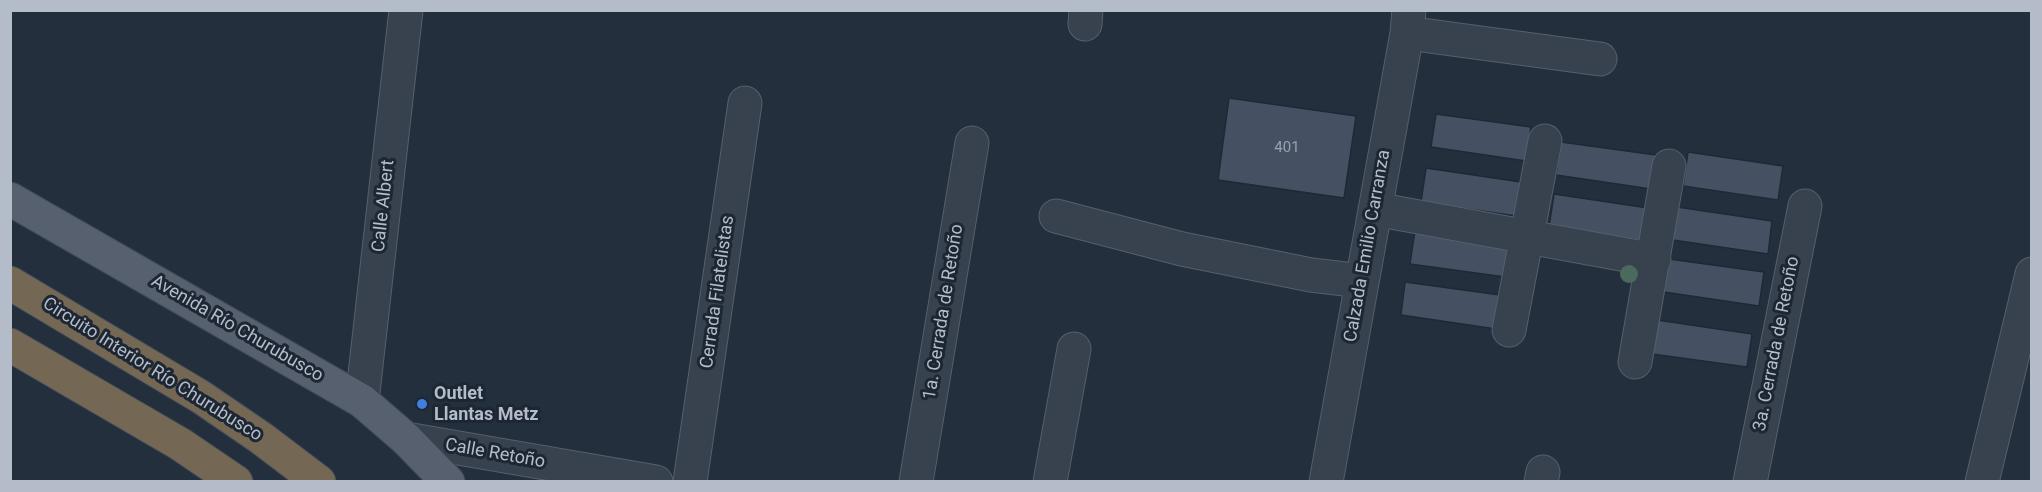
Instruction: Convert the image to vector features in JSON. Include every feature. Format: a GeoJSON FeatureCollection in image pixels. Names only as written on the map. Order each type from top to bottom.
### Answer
{"type":"FeatureCollection","features":[{"type":"Feature","properties":{"kind":"highway","name":"Circuito Interior Río Churubusco"},"geometry":{"type":"LineString","coordinates":[[10,283],[201,397],[261,438],[319,482]]}},
{"type":"Feature","properties":{"kind":"highway"},"geometry":{"type":"LineString","coordinates":[[10,345],[180,444],[236,482]]}},
{"type":"Feature","properties":{"kind":"main road","name":"Avenida Río Churubusco"},"geometry":{"type":"LineString","coordinates":[[10,199],[362,401],[406,439],[448,482]]}},
{"type":"Feature","properties":{"kind":"street","name":"Calle Albert"},"geometry":{"type":"LineString","coordinates":[[362,401],[406,10]]}},
{"type":"Feature","properties":{"kind":"street"},"geometry":{"type":"LineString","coordinates":[[1408,22],[1600,59]]}},
{"type":"Feature","properties":{"kind":"street","name":"Calzada Emilio Carranza"},"geometry":{"type":"LineString","coordinates":[[1326,482],[1408,22]]}},
{"type":"Feature","properties":{"kind":"street","name":"Cerrada Filatelistas"},"geometry":{"type":"LineString","coordinates":[[690,482],[746,103]]}},
{"type":"Feature","properties":{"kind":"street"},"geometry":{"type":"LineString","coordinates":[[1509,330],[1545,141]]}},
{"type":"Feature","properties":{"kind":"street","name":"1a. Cerrada de Retoño"},"geometry":{"type":"LineString","coordinates":[[916,482],[972,143]]}},
{"type":"Feature","properties":{"kind":"street"},"geometry":{"type":"LineString","coordinates":[[1635,362],[1669,166]]}},
{"type":"Feature","properties":{"kind":"street","name":"3a. Cerrada de Retoño"},"geometry":{"type":"LineString","coordinates":[[1750,482],[1805,206]]}},
{"type":"Feature","properties":{"kind":"street"},"geometry":{"type":"LineString","coordinates":[[1375,209],[1654,260]]}},
{"type":"Feature","properties":{"kind":"street"},"geometry":{"type":"LineString","coordinates":[[1056,216],[1182,249],[1311,275],[1362,280]]}},
{"type":"Feature","properties":{"kind":"street"},"geometry":{"type":"LineString","coordinates":[[1982,482],[2031,274]]}},
{"type":"Feature","properties":{"kind":"street"},"geometry":{"type":"LineString","coordinates":[[1050,482],[1074,349]]}},
{"type":"Feature","properties":{"kind":"street","name":"Calle Retoño"},"geometry":{"type":"LineString","coordinates":[[406,439],[656,482]]}},
{"type":"Feature","properties":{"kind":"building"},"geometry":{"type":"Polygon","coordinates":[[[1229,98],[1356,116],[1344,198],[1218,180],[1229,98]]]}},
{"type":"Feature","properties":{"kind":"building"},"geometry":{"type":"Polygon","coordinates":[[[1436,114],[1531,127],[1526,161],[1431,147],[1436,114]]]}},
{"type":"Feature","properties":{"kind":"building"},"geometry":{"type":"Polygon","coordinates":[[[1561,142],[1656,155],[1651,189],[1556,175],[1561,142]]]}},
{"type":"Feature","properties":{"kind":"building"},"geometry":{"type":"Polygon","coordinates":[[[1688,152],[1783,166],[1778,200],[1683,186],[1688,152]]]}},
{"type":"Feature","properties":{"kind":"building"},"geometry":{"type":"Polygon","coordinates":[[[1426,168],[1521,182],[1516,216],[1421,202],[1426,168]]]}},
{"type":"Feature","properties":{"kind":"building"},"geometry":{"type":"Polygon","coordinates":[[[1554,194],[1648,208],[1644,241],[1549,227],[1554,194]]]}},
{"type":"Feature","properties":{"kind":"building"},"geometry":{"type":"Polygon","coordinates":[[[1677,207],[1772,221],[1768,254],[1673,240],[1677,207]]]}},
{"type":"Feature","properties":{"kind":"building"},"geometry":{"type":"Polygon","coordinates":[[[1415,230],[1510,244],[1505,277],[1410,264],[1415,230]]]}},
{"type":"Feature","properties":{"kind":"building"},"geometry":{"type":"Polygon","coordinates":[[[1669,259],[1764,272],[1759,306],[1664,292],[1669,259]]]}},
{"type":"Feature","properties":{"kind":"building"},"geometry":{"type":"Polygon","coordinates":[[[1405,282],[1500,295],[1496,329],[1401,315],[1405,282]]]}},
{"type":"Feature","properties":{"kind":"building"},"geometry":{"type":"Polygon","coordinates":[[[1657,320],[1752,334],[1747,367],[1652,354],[1657,320]]]}},
{"type":"Feature","properties":{"kind":"place","name":"Outlet Llantas Metz"},"geometry":{"type":"Point","coordinates":[422,404]}}]}
